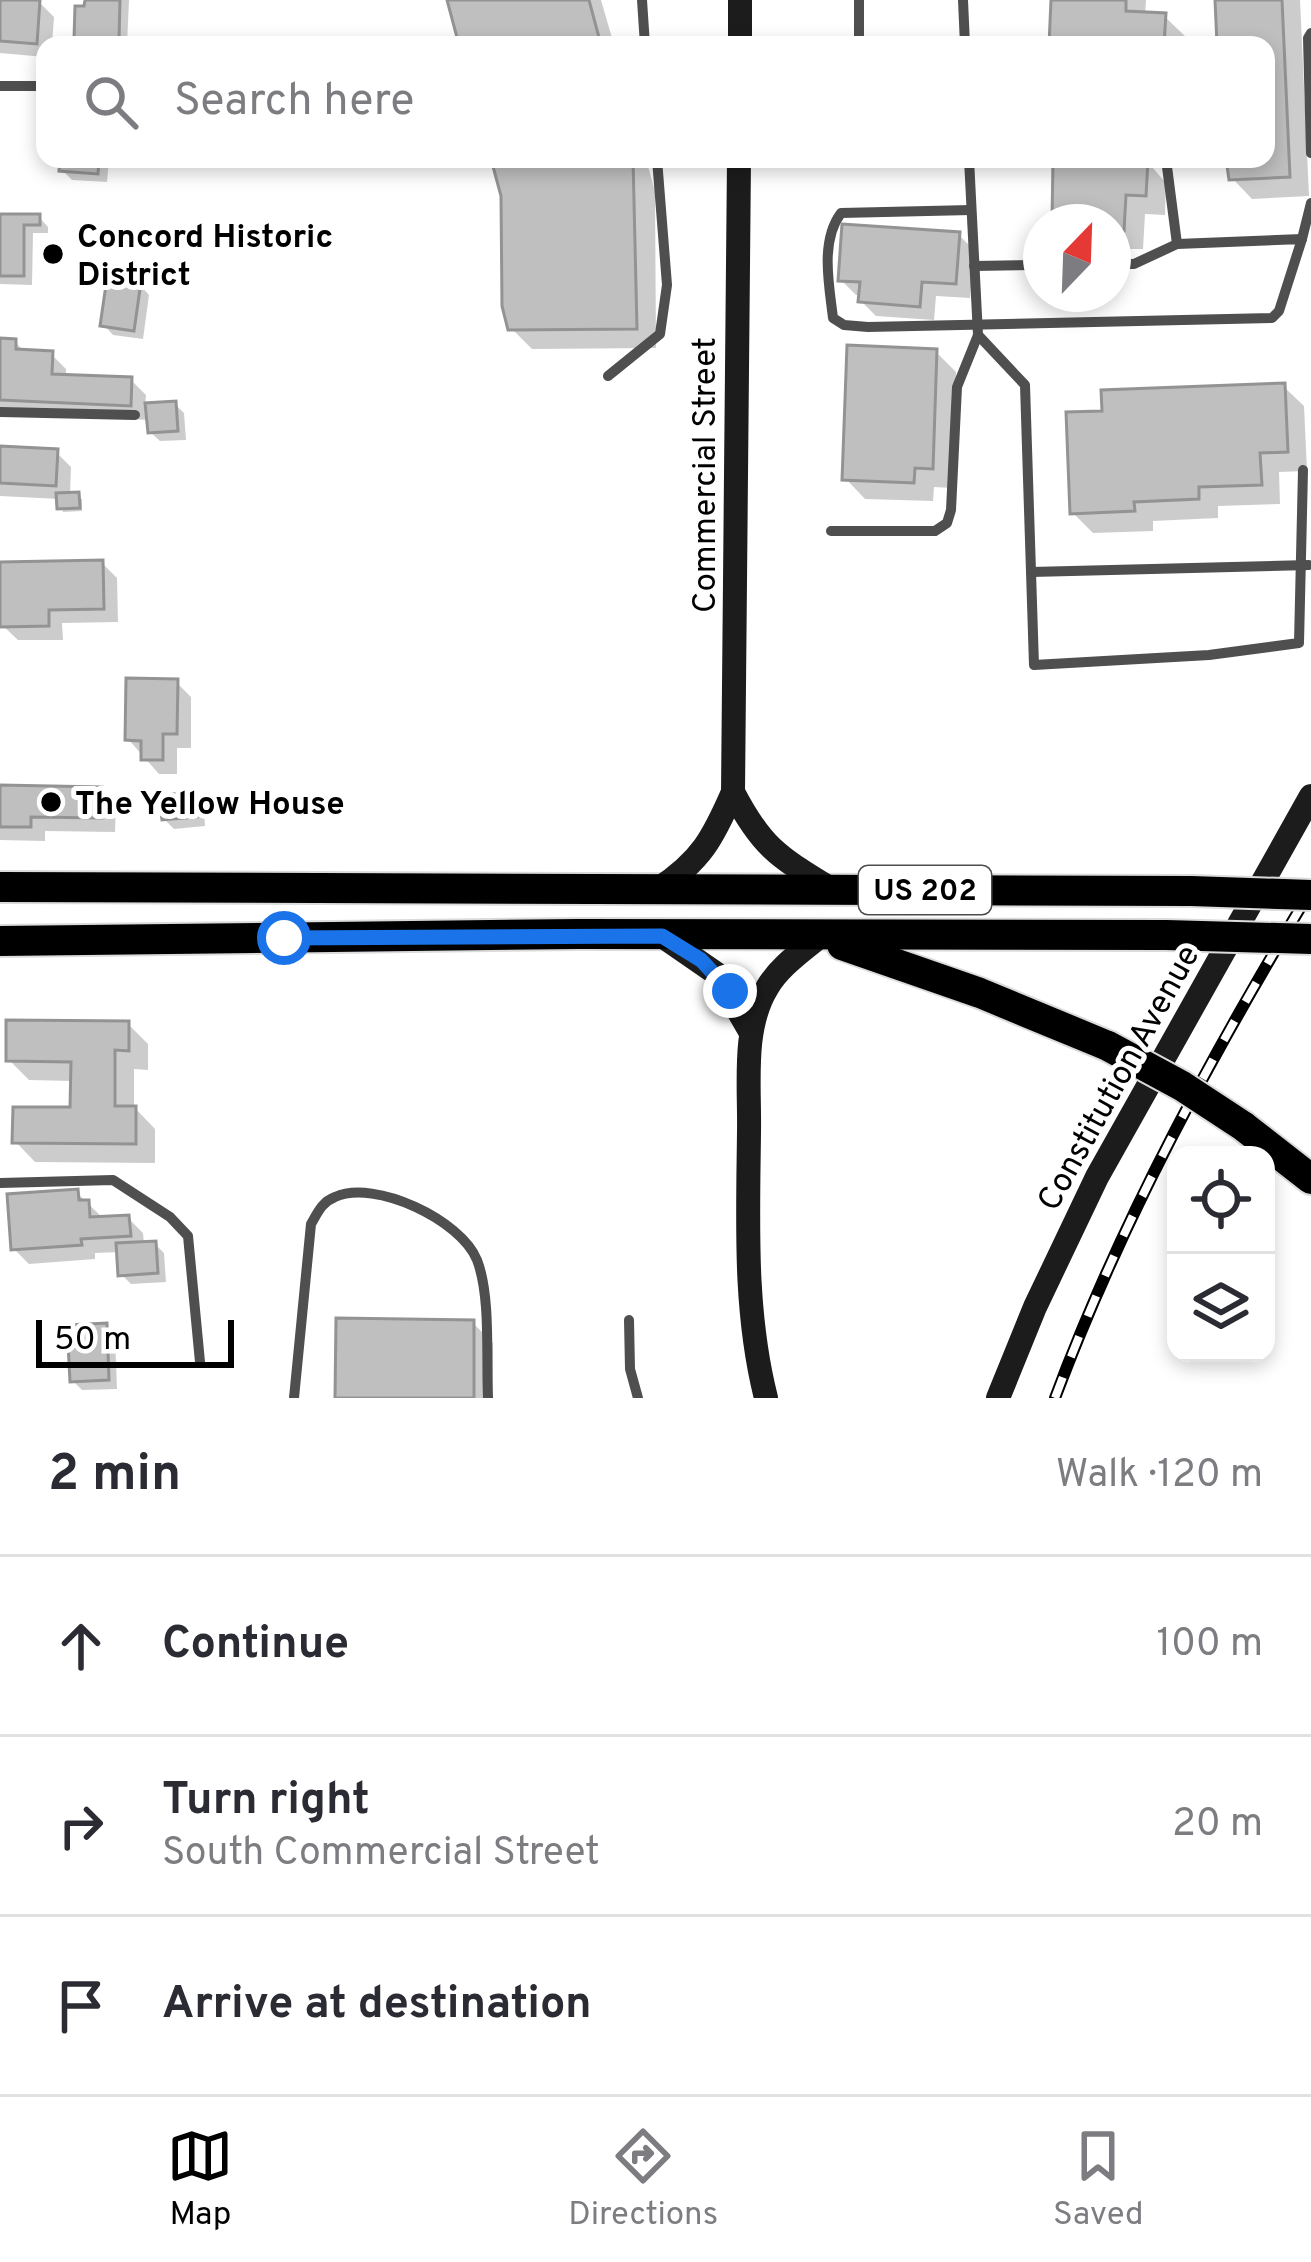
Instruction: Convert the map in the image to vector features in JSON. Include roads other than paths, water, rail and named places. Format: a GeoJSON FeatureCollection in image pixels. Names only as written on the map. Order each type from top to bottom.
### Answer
{"type":"FeatureCollection","features":[{"type":"Feature","properties":{"kind":"main road","name":"US 202"},"geometry":{"type":"LineString","coordinates":[[0,887],[1311,895]]}},
{"type":"Feature","properties":{"kind":"main road","name":"US 202"},"geometry":{"type":"LineString","coordinates":[[0,941],[578,934],[1311,939]]}},
{"type":"Feature","properties":{"kind":"main road"},"geometry":{"type":"LineString","coordinates":[[819,937],[980,993],[1108,1046],[1182,1086],[1311,1179]]}},
{"type":"Feature","properties":{"kind":"street"},"geometry":{"type":"LineString","coordinates":[[740,0],[740,36]]}},
{"type":"Feature","properties":{"kind":"street","name":"Commercial Street"},"geometry":{"type":"LineString","coordinates":[[658,889],[687,870],[704,851],[734,792],[739,168]]}},
{"type":"Feature","properties":{"kind":"street"},"geometry":{"type":"LineString","coordinates":[[734,792],[754,832],[778,857],[831,889]]}},
{"type":"Feature","properties":{"kind":"street","name":"Constitution Avenue"},"geometry":{"type":"LineString","coordinates":[[998,1398],[1086,1198],[1311,796]]}},
{"type":"Feature","properties":{"kind":"street"},"geometry":{"type":"LineString","coordinates":[[662,936],[717,974],[751,1033]]}},
{"type":"Feature","properties":{"kind":"street"},"geometry":{"type":"LineString","coordinates":[[766,1398],[751,1312],[748,1256],[751,1033],[766,989],[819,937]]}},
{"type":"Feature","properties":{"kind":"lane"},"geometry":{"type":"LineString","coordinates":[[642,0],[644,36]]}},
{"type":"Feature","properties":{"kind":"lane"},"geometry":{"type":"LineString","coordinates":[[859,0],[859,36]]}},
{"type":"Feature","properties":{"kind":"lane"},"geometry":{"type":"LineString","coordinates":[[962,0],[964,36]]}},
{"type":"Feature","properties":{"kind":"lane"},"geometry":{"type":"LineString","coordinates":[[1311,33],[1311,153]]}},
{"type":"Feature","properties":{"kind":"lane"},"geometry":{"type":"LineString","coordinates":[[0,86],[36,86]]}},
{"type":"Feature","properties":{"kind":"lane"},"geometry":{"type":"LineString","coordinates":[[608,376],[660,334],[667,285],[658,168]]}},
{"type":"Feature","properties":{"kind":"lane"},"geometry":{"type":"LineString","coordinates":[[831,531],[935,531],[947,523],[952,510],[957,387],[977,330],[969,168]]}},
{"type":"Feature","properties":{"kind":"lane"},"geometry":{"type":"LineString","coordinates":[[1167,168],[1177,244]]}},
{"type":"Feature","properties":{"kind":"lane"},"geometry":{"type":"LineString","coordinates":[[971,210],[852,209],[842,213],[832,225],[827,271],[832,318],[844,326],[977,330],[1272,318],[1279,311],[1311,202]]}},
{"type":"Feature","properties":{"kind":"lane"},"geometry":{"type":"LineString","coordinates":[[1131,264],[1177,244],[1302,239]]}},
{"type":"Feature","properties":{"kind":"lane"},"geometry":{"type":"LineString","coordinates":[[974,266],[1023,265]]}},
{"type":"Feature","properties":{"kind":"lane"},"geometry":{"type":"LineString","coordinates":[[977,330],[1025,386],[1034,665],[1209,655],[1299,643],[1307,565],[1303,470]]}},
{"type":"Feature","properties":{"kind":"lane"},"geometry":{"type":"LineString","coordinates":[[0,412],[134,415]]}},
{"type":"Feature","properties":{"kind":"lane"},"geometry":{"type":"LineString","coordinates":[[1031,572],[1307,565]]}},
{"type":"Feature","properties":{"kind":"lane"},"geometry":{"type":"LineString","coordinates":[[0,1183],[112,1180],[170,1217],[188,1236],[200,1362]]}},
{"type":"Feature","properties":{"kind":"lane"},"geometry":{"type":"LineString","coordinates":[[294,1398],[311,1223],[322,1203],[340,1194],[395,1198],[428,1213],[475,1254],[482,1277],[488,1398]]}},
{"type":"Feature","properties":{"kind":"lane"},"geometry":{"type":"LineString","coordinates":[[629,1320],[630,1369],[638,1398]]}},
{"type":"Feature","properties":{"kind":"railway"},"geometry":{"type":"LineString","coordinates":[[1055,1398],[1109,1266],[1171,1138],[1311,890]]}},
{"type":"Feature","properties":{"kind":"place","name":"Concord Historic District"},"geometry":{"type":"Point","coordinates":[53,254]}},
{"type":"Feature","properties":{"kind":"place","name":"The Yellow House"},"geometry":{"type":"Point","coordinates":[51,802]}}]}
